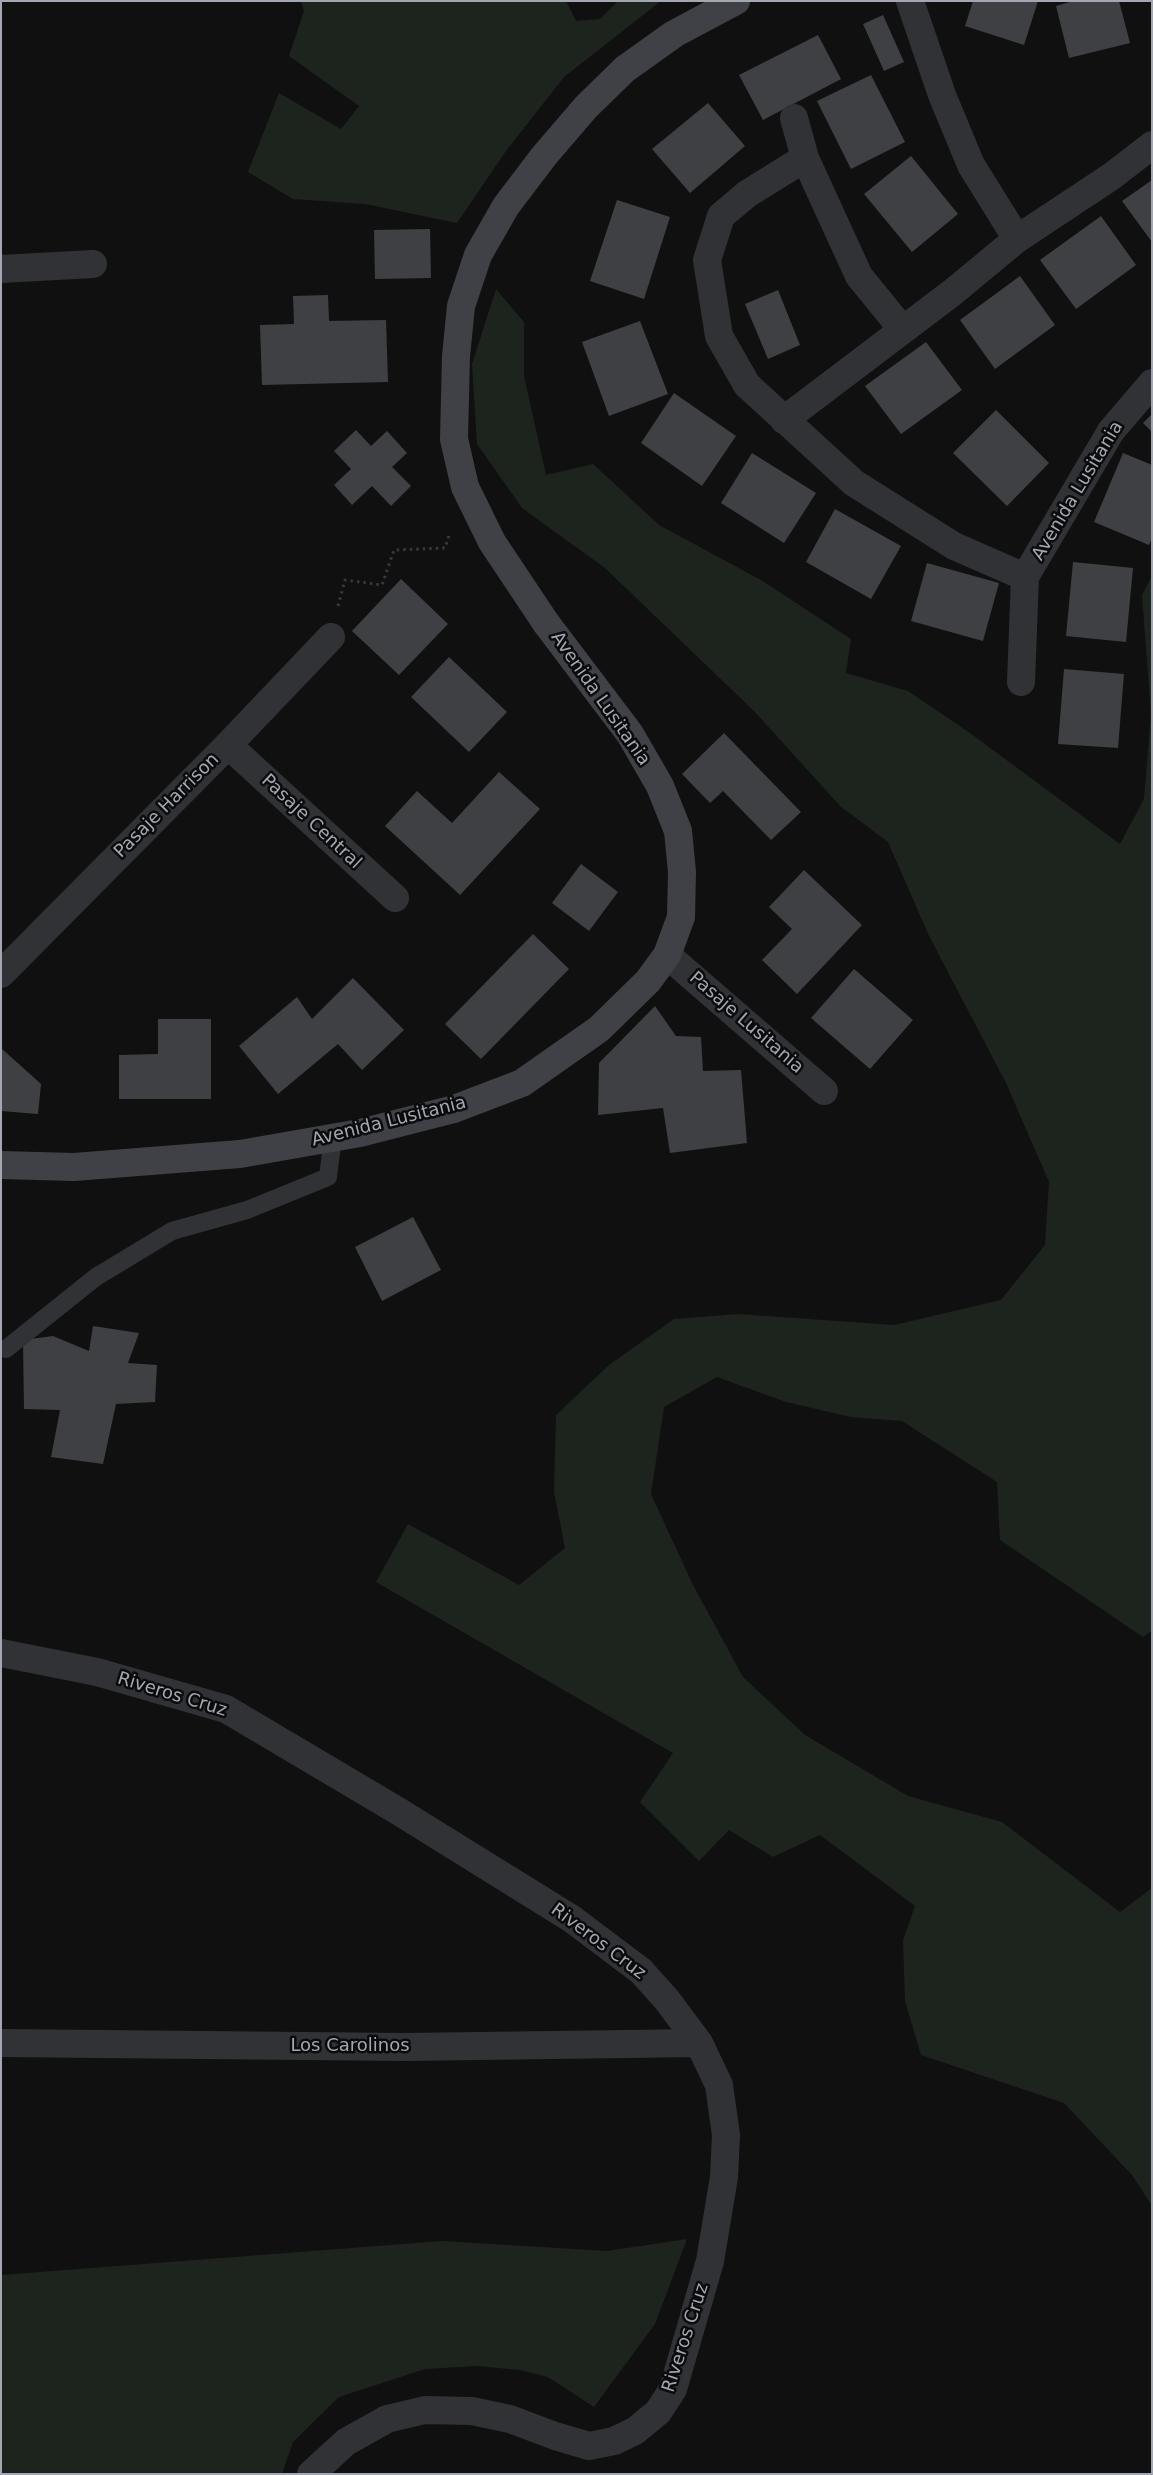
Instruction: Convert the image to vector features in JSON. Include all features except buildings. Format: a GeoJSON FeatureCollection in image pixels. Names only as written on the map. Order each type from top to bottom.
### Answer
{"type":"FeatureCollection","features":[{"type":"Feature","properties":{"kind":"street","name":"Avenida Lusitania"},"geometry":{"type":"LineString","coordinates":[[1,1165],[74,1167],[240,1154],[333,1138],[454,1109],[522,1084],[599,1029],[648,981],[667,954],[681,917],[682,872],[678,831],[660,786],[630,734],[546,623],[497,550],[465,487],[454,439],[456,356],[462,306],[478,255],[506,206],[586,107],[625,69],[674,34],[736,1]]}},
{"type":"Feature","properties":{"kind":"street"},"geometry":{"type":"LineString","coordinates":[[910,1],[942,95],[971,165],[1016,239]]}},
{"type":"Feature","properties":{"kind":"street"},"geometry":{"type":"LineString","coordinates":[[794,118],[805,158],[859,276],[903,330]]}},
{"type":"Feature","properties":{"kind":"street"},"geometry":{"type":"LineString","coordinates":[[784,420],[953,292],[1016,239],[1112,176],[1152,145]]}},
{"type":"Feature","properties":{"kind":"street","name":"Avenida Lusitania"},"geometry":{"type":"LineString","coordinates":[[805,158],[747,194],[721,216],[707,260],[719,336],[747,385],[854,482],[954,546],[1025,577]]}},
{"type":"Feature","properties":{"kind":"street"},"geometry":{"type":"LineString","coordinates":[[1,269],[93,264]]}},
{"type":"Feature","properties":{"kind":"street","name":"Avenida Lusitania"},"geometry":{"type":"LineString","coordinates":[[1021,682],[1025,577],[1111,431],[1152,383]]}},
{"type":"Feature","properties":{"kind":"street","name":"Pasaje Harrison"},"geometry":{"type":"LineString","coordinates":[[1,974],[228,745],[331,637]]}},
{"type":"Feature","properties":{"kind":"street","name":"Pasaje Central"},"geometry":{"type":"LineString","coordinates":[[228,745],[395,898]]}},
{"type":"Feature","properties":{"kind":"street","name":"Pasaje Lusitania"},"geometry":{"type":"LineString","coordinates":[[667,954],[824,1091]]}},
{"type":"Feature","properties":{"kind":"street","name":"Riveros Cruz"},"geometry":{"type":"LineString","coordinates":[[1,1653],[97,1672],[226,1709],[572,1919],[641,1971],[667,2000],[699,2043],[719,2085],[726,2135],[724,2177],[710,2261],[673,2389],[658,2412],[635,2431],[614,2441],[589,2446],[491,2415],[472,2411],[425,2410],[387,2418],[346,2442],[311,2474]]}},
{"type":"Feature","properties":{"kind":"street","name":"Los Carolinos"},"geometry":{"type":"LineString","coordinates":[[1,2042],[395,2046],[699,2043]]}},
{"type":"Feature","properties":{"kind":"lane"},"geometry":{"type":"LineString","coordinates":[[6,1349],[96,1277],[172,1231],[247,1210],[328,1177],[333,1138]]}},
{"type":"Feature","properties":{"kind":"path"},"geometry":{"type":"LineString","coordinates":[[331,637],[345,580],[382,585],[394,550],[445,548],[465,487]]}},
{"type":"Feature","properties":{"kind":"shaded area"},"geometry":{"type":"Polygon","coordinates":[[[301,1],[566,1],[576,21],[600,19],[618,1],[661,1],[564,77],[506,151],[457,223],[365,204],[293,199],[248,172],[279,93],[341,129],[359,106],[289,56],[304,11],[301,1]]]}},
{"type":"Feature","properties":{"kind":"shaded area"},"geometry":{"type":"Polygon","coordinates":[[[496,289],[524,322],[524,376],[546,475],[593,464],[659,525],[761,580],[851,639],[846,673],[908,691],[970,733],[1120,844],[1144,799],[1151,714],[1142,595],[1152,576],[1152,1631],[1143,1637],[1000,1540],[997,1482],[902,1421],[851,1417],[786,1402],[717,1377],[664,1407],[651,1494],[693,1585],[743,1677],[805,1735],[908,1796],[1002,1822],[1120,1912],[1152,1888],[1152,2206],[1132,2175],[1064,2103],[921,2055],[905,2001],[903,1940],[915,1906],[820,1835],[773,1857],[729,1830],[699,1861],[640,1802],[673,1753],[376,1582],[408,1524],[519,1585],[565,1548],[554,1492],[556,1415],[609,1365],[674,1319],[738,1314],[894,1325],[1001,1300],[1045,1245],[1049,1182],[1006,1083],[929,936],[888,842],[840,806],[755,712],[605,568],[522,508],[477,444],[472,364],[496,289]]]}},
{"type":"Feature","properties":{"kind":"shaded area"},"geometry":{"type":"Polygon","coordinates":[[[687,2239],[655,2324],[594,2407],[548,2377],[520,2370],[476,2366],[425,2369],[339,2397],[293,2442],[282,2474],[1,2474],[1,2275],[442,2241],[607,2251],[687,2239]]]}}]}
